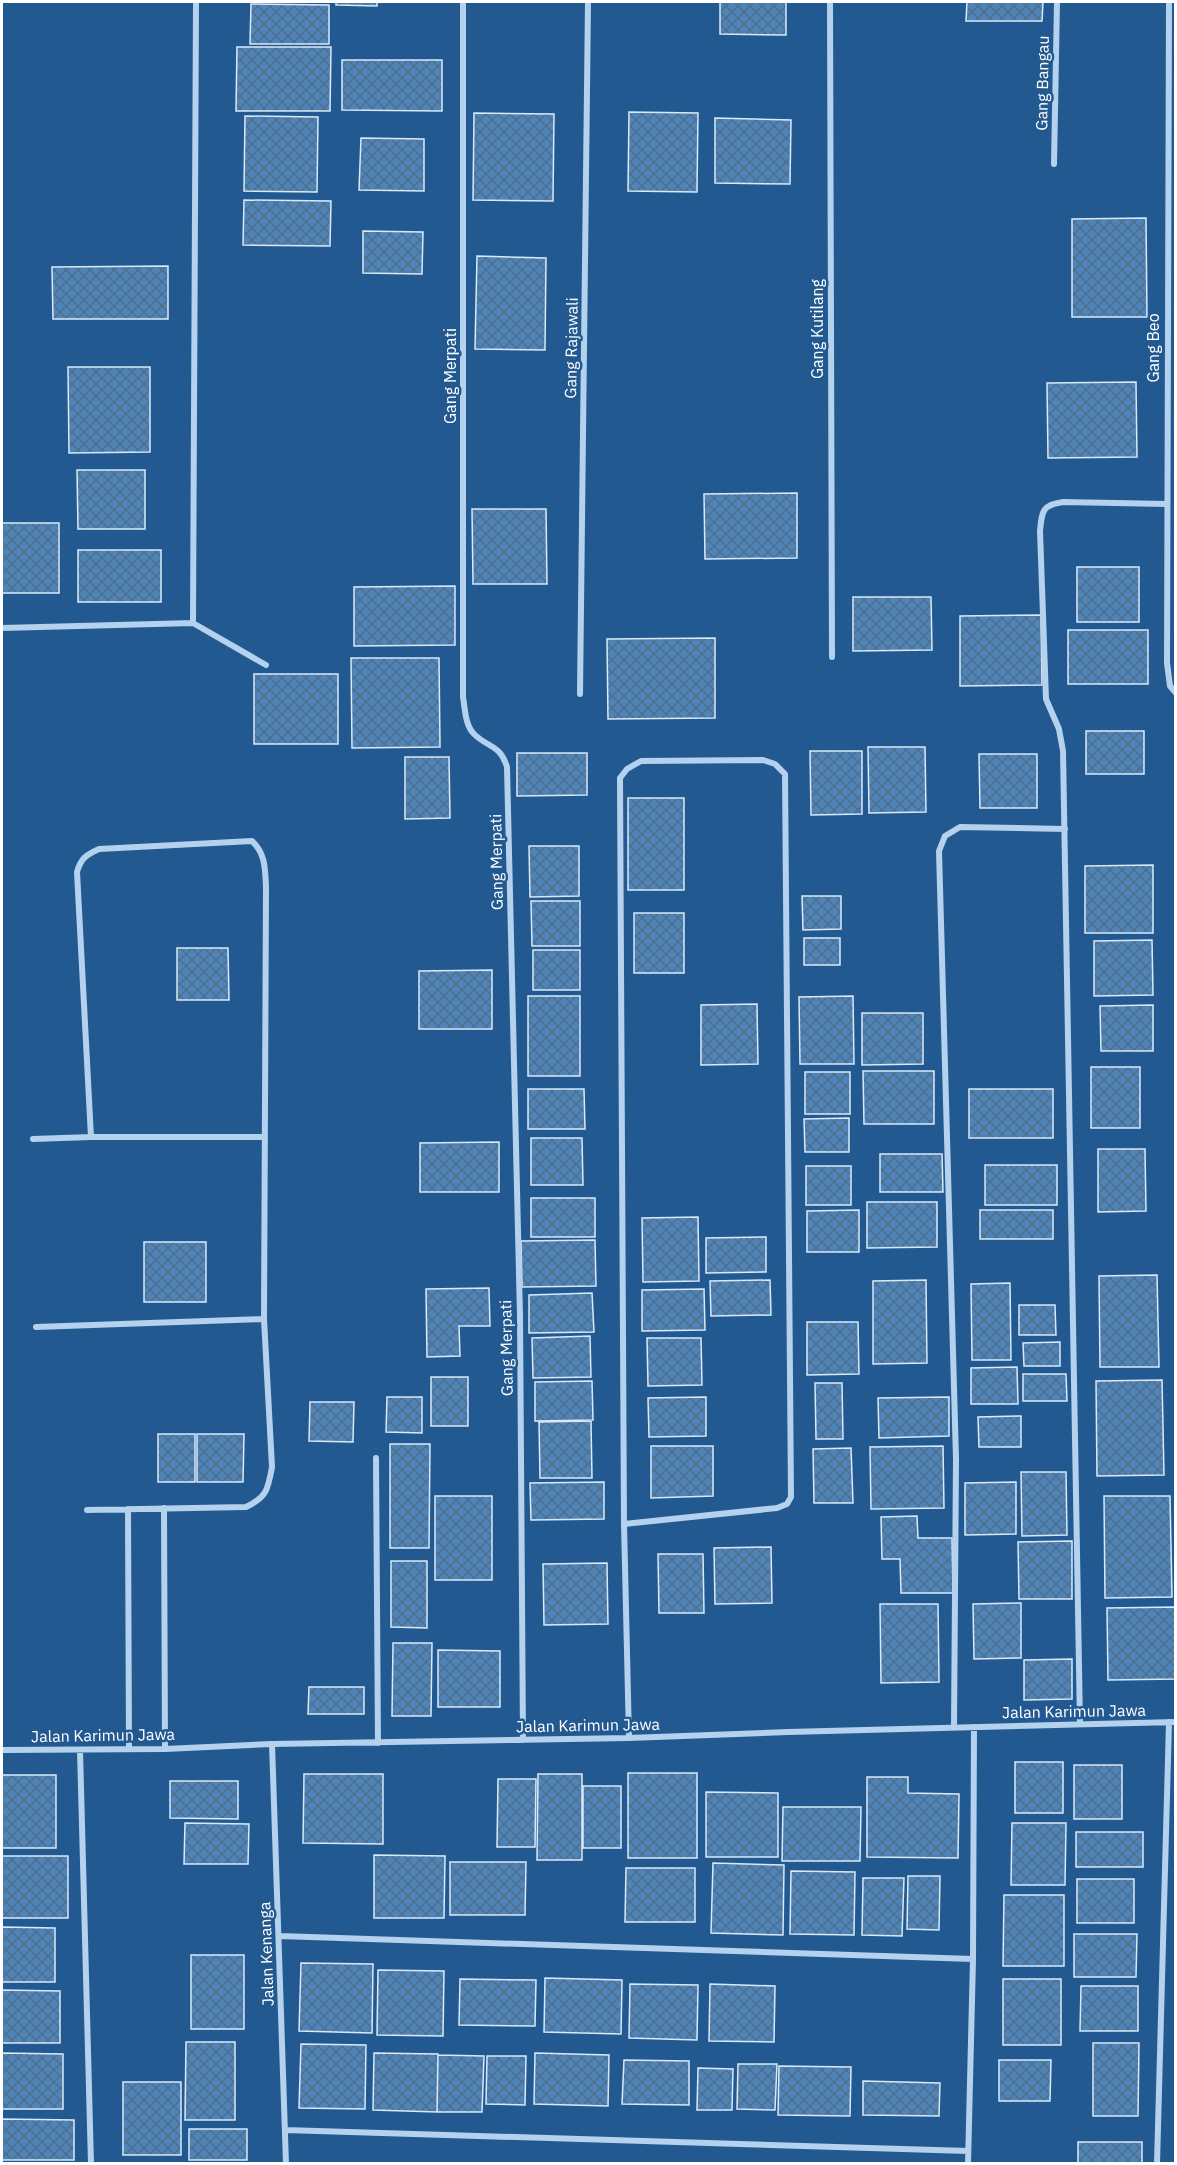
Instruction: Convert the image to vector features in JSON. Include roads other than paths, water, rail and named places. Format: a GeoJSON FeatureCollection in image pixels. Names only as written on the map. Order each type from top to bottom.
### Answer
{"type":"FeatureCollection","features":[{"type":"Feature","properties":{"kind":"street"},"geometry":{"type":"LineString","coordinates":[[193,623],[196,2]]}},
{"type":"Feature","properties":{"kind":"street","name":"Gang Merpati"},"geometry":{"type":"LineString","coordinates":[[464,2],[463,697],[468,724],[473,734],[490,744],[503,756],[507,767],[520,1316],[523,1740]]}},
{"type":"Feature","properties":{"kind":"street","name":"Gang Rajawali"},"geometry":{"type":"LineString","coordinates":[[580,694],[588,2]]}},
{"type":"Feature","properties":{"kind":"street","name":"Gang Kutilang"},"geometry":{"type":"LineString","coordinates":[[830,2],[832,657]]}},
{"type":"Feature","properties":{"kind":"street","name":"Gang Bangau"},"geometry":{"type":"LineString","coordinates":[[1054,164],[1057,2]]}},
{"type":"Feature","properties":{"kind":"street","name":"Gang Beo"},"geometry":{"type":"LineString","coordinates":[[1169,2],[1167,663],[1170,686],[1176,693]]}},
{"type":"Feature","properties":{"kind":"street"},"geometry":{"type":"LineString","coordinates":[[1166,409],[1176,409]]}},
{"type":"Feature","properties":{"kind":"street"},"geometry":{"type":"LineString","coordinates":[[1080,1724],[1063,751],[1059,729],[1046,699],[1040,531],[1042,512],[1050,504],[1063,502],[1167,504]]}},
{"type":"Feature","properties":{"kind":"street"},"geometry":{"type":"LineString","coordinates":[[2,628],[193,623],[266,665]]}},
{"type":"Feature","properties":{"kind":"street"},"geometry":{"type":"LineString","coordinates":[[624,1524],[777,1508],[787,1504],[791,1497],[785,774],[775,764],[763,760],[640,761],[627,769],[620,778],[624,1524],[629,1738]]}},
{"type":"Feature","properties":{"kind":"street"},"geometry":{"type":"LineString","coordinates":[[954,1727],[956,1459],[939,851],[945,836],[960,828],[1065,829]]}},
{"type":"Feature","properties":{"kind":"street"},"geometry":{"type":"LineString","coordinates":[[87,1510],[246,1507],[258,1501],[268,1490],[272,1467],[264,1319],[266,887],[261,849],[252,841],[99,849],[80,860],[77,872],[91,1137]]}},
{"type":"Feature","properties":{"kind":"street"},"geometry":{"type":"LineString","coordinates":[[33,1139],[265,1137]]}},
{"type":"Feature","properties":{"kind":"street"},"geometry":{"type":"LineString","coordinates":[[36,1327],[264,1319]]}},
{"type":"Feature","properties":{"kind":"street"},"geometry":{"type":"LineString","coordinates":[[376,1458],[378,1743]]}},
{"type":"Feature","properties":{"kind":"street"},"geometry":{"type":"LineString","coordinates":[[164,1508],[165,1749]]}},
{"type":"Feature","properties":{"kind":"street"},"geometry":{"type":"LineString","coordinates":[[128,1509],[129,1749]]}},
{"type":"Feature","properties":{"kind":"street"},"geometry":{"type":"LineString","coordinates":[[1157,2163],[1172,1722]]}},
{"type":"Feature","properties":{"kind":"street","name":"Jalan Karimun Jawa"},"geometry":{"type":"LineString","coordinates":[[2,1750],[165,1749],[272,1744],[629,1738],[1172,1722]]}},
{"type":"Feature","properties":{"kind":"street"},"geometry":{"type":"LineString","coordinates":[[968,2163],[973,1959],[974,1727]]}},
{"type":"Feature","properties":{"kind":"street","name":"Jalan Kenanga"},"geometry":{"type":"LineString","coordinates":[[272,1744],[286,2163]]}},
{"type":"Feature","properties":{"kind":"street"},"geometry":{"type":"LineString","coordinates":[[80,1750],[91,2163]]}},
{"type":"Feature","properties":{"kind":"street"},"geometry":{"type":"LineString","coordinates":[[280,1936],[973,1959]]}},
{"type":"Feature","properties":{"kind":"street"},"geometry":{"type":"LineString","coordinates":[[285,2130],[968,2151]]}}]}
